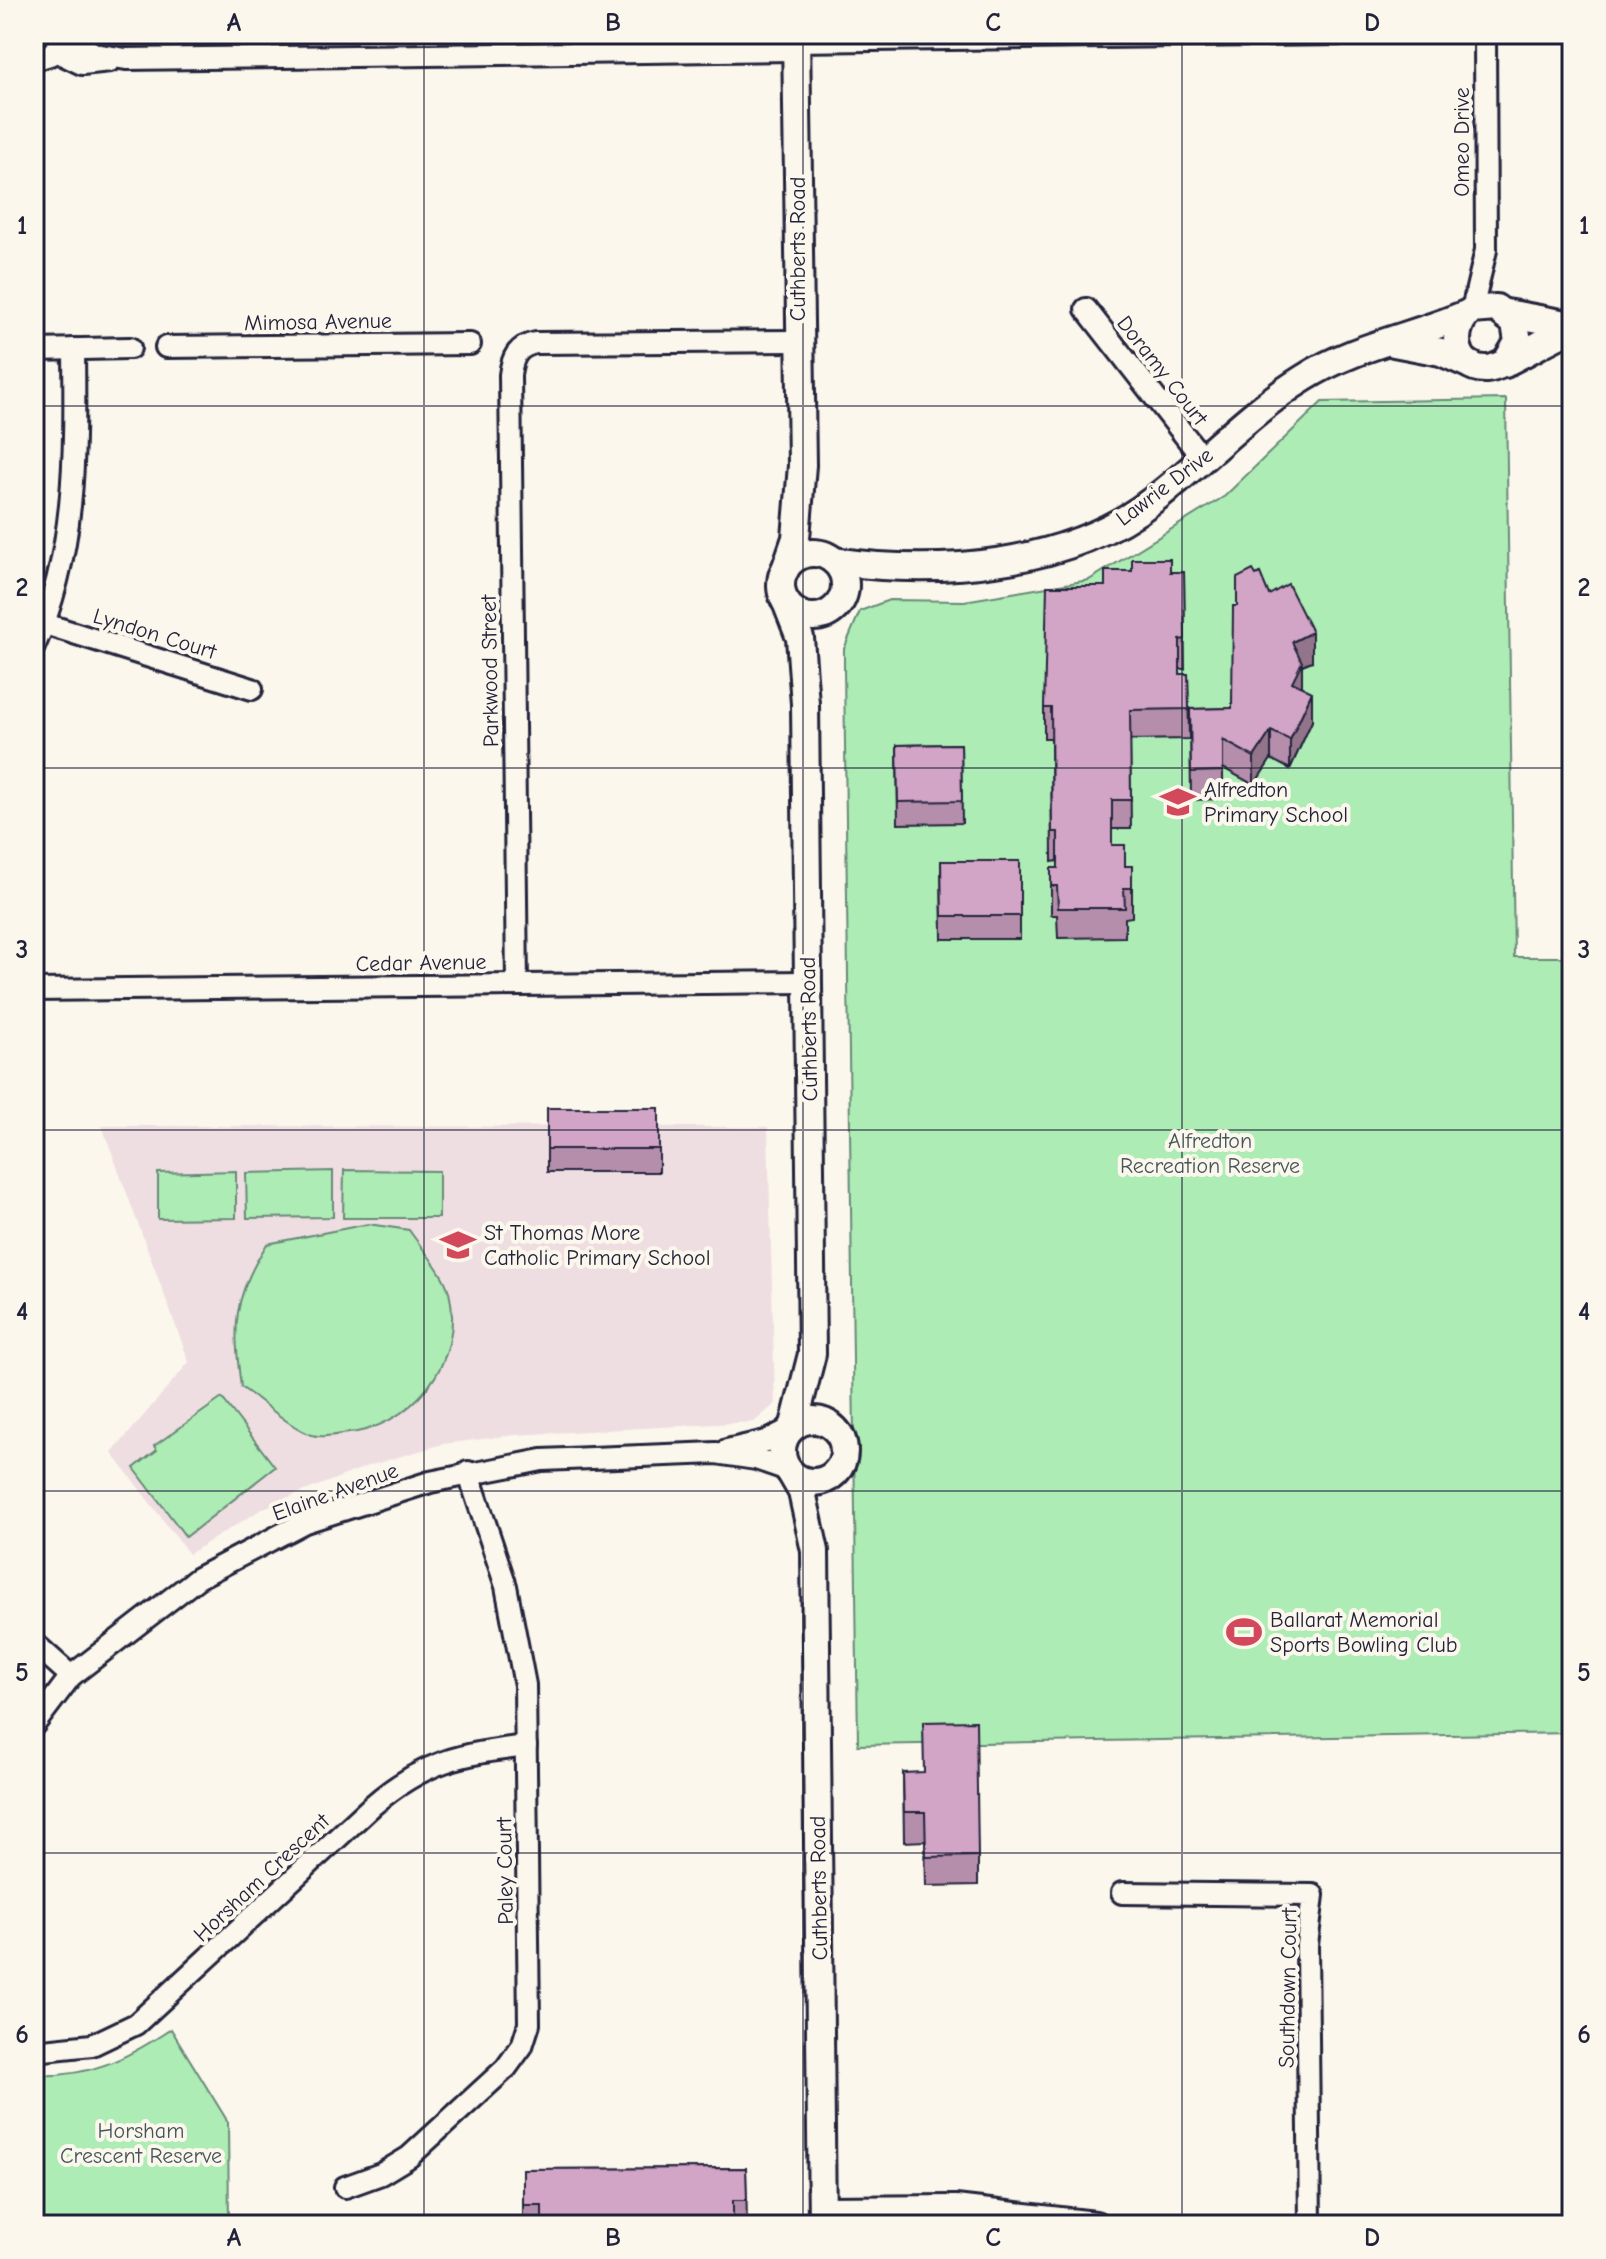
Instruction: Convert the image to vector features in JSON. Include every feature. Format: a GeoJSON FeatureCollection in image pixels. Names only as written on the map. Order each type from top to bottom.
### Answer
{"type":"FeatureCollection","features":[{"type":"Feature","properties":{"kind":"street"},"geometry":{"type":"LineString","coordinates":[[34,60],[62,40],[95,54],[126,59],[422,44],[1345,34]]}},
{"type":"Feature","properties":{"kind":"street","name":"Omeo Drive"},"geometry":{"type":"LineString","coordinates":[[1469,312],[1482,278],[1486,250],[1485,34]]}},
{"type":"Feature","properties":{"kind":"street","name":"Cuthberts Road"},"geometry":{"type":"LineString","coordinates":[[785,570],[795,546],[802,465],[796,42]]}},
{"type":"Feature","properties":{"kind":"street","name":"Omeo Drive"},"geometry":{"type":"LineString","coordinates":[[1486,250],[1494,291],[1504,312]]}},
{"type":"Feature","properties":{"kind":"street"},"geometry":{"type":"LineString","coordinates":[[1484,306],[1572,327],[1505,364],[1487,369],[1474,367],[1463,358],[1457,346],[1458,326],[1469,312],[1484,306]]}},
{"type":"Feature","properties":{"kind":"street","name":"Doramy Court"},"geometry":{"type":"LineString","coordinates":[[1086,309],[1203,459]]}},
{"type":"Feature","properties":{"kind":"street","name":"Lawrie Drive"},"geometry":{"type":"LineString","coordinates":[[833,560],[913,566],[1021,559],[1069,545],[1138,511],[1300,380],[1339,358],[1469,312]]}},
{"type":"Feature","properties":{"kind":"street"},"geometry":{"type":"LineString","coordinates":[[1504,312],[1518,336],[1514,354],[1505,364]]}},
{"type":"Feature","properties":{"kind":"street","name":"Parkwood Street"},"geometry":{"type":"LineString","coordinates":[[517,985],[510,375],[514,357],[524,346],[536,343],[798,341]]}},
{"type":"Feature","properties":{"kind":"street","name":"Lawrie Drive"},"geometry":{"type":"LineString","coordinates":[[1391,342],[1441,352],[1474,367]]}},
{"type":"Feature","properties":{"kind":"street","name":"Mimosa Avenue"},"geometry":{"type":"LineString","coordinates":[[166,347],[470,344]]}},
{"type":"Feature","properties":{"kind":"street"},"geometry":{"type":"LineString","coordinates":[[34,350],[130,348]]}},
{"type":"Feature","properties":{"kind":"street"},"geometry":{"type":"LineString","coordinates":[[34,647],[45,624],[62,559],[75,472],[74,349]]}},
{"type":"Feature","properties":{"kind":"street","name":"Cuthberts Road"},"geometry":{"type":"LineString","coordinates":[[802,465],[815,527],[833,560]]}},
{"type":"Feature","properties":{"kind":"street"},"geometry":{"type":"LineString","coordinates":[[806,554],[833,560],[845,582],[837,606],[822,616],[807,617],[786,602],[781,584],[785,570],[794,560],[806,554]]}},
{"type":"Feature","properties":{"kind":"street","name":"Lawrie Drive"},"geometry":{"type":"LineString","coordinates":[[837,606],[860,588],[913,566]]}},
{"type":"Feature","properties":{"kind":"street","name":"Cuthberts Road"},"geometry":{"type":"LineString","coordinates":[[786,602],[800,638],[805,704],[812,1354],[832,1425]]}},
{"type":"Feature","properties":{"kind":"street","name":"Cuthberts Road"},"geometry":{"type":"LineString","coordinates":[[805,704],[821,637],[837,606]]}},
{"type":"Feature","properties":{"kind":"street","name":"Lyndon Court"},"geometry":{"type":"LineString","coordinates":[[45,624],[252,689]]}},
{"type":"Feature","properties":{"kind":"street","name":"Cedar Avenue"},"geometry":{"type":"LineString","coordinates":[[34,990],[808,982]]}},
{"type":"Feature","properties":{"kind":"street","name":"Cuthberts Road"},"geometry":{"type":"LineString","coordinates":[[792,1427],[812,1354]]}},
{"type":"Feature","properties":{"kind":"street"},"geometry":{"type":"LineString","coordinates":[[813,1419],[832,1425],[840,1436],[844,1451],[834,1474],[813,1482],[790,1472],[781,1452],[792,1427],[813,1419]]}},
{"type":"Feature","properties":{"kind":"street","name":"Elaine Avenue"},"geometry":{"type":"LineString","coordinates":[[716,1453],[766,1441],[792,1427]]}},
{"type":"Feature","properties":{"kind":"street","name":"Elaine Avenue"},"geometry":{"type":"LineString","coordinates":[[34,1725],[71,1676],[198,1578],[305,1522],[468,1472],[580,1457],[716,1453],[756,1459],[790,1472]]}},
{"type":"Feature","properties":{"kind":"street","name":"Paley Court"},"geometry":{"type":"LineString","coordinates":[[345,2187],[381,2174],[409,2157],[506,2068],[522,2046],[530,2015],[525,1685],[514,1618],[468,1472]]}},
{"type":"Feature","properties":{"kind":"street","name":"Cuthberts Road"},"geometry":{"type":"LineString","coordinates":[[790,1472],[802,1492],[815,1551],[822,2218]]}},
{"type":"Feature","properties":{"kind":"street","name":"Cuthberts Road"},"geometry":{"type":"LineString","coordinates":[[815,1551],[834,1474]]}},
{"type":"Feature","properties":{"kind":"street"},"geometry":{"type":"LineString","coordinates":[[34,1643],[71,1676]]}},
{"type":"Feature","properties":{"kind":"street","name":"Horsham Crescent"},"geometry":{"type":"LineString","coordinates":[[34,2051],[92,2045],[136,2024],[373,1805],[414,1773],[452,1757],[526,1746]]}},
{"type":"Feature","properties":{"kind":"street","name":"Southdown Court"},"geometry":{"type":"LineString","coordinates":[[1122,1893],[1313,1895],[1307,1945],[1310,2225]]}},
{"type":"Feature","properties":{"kind":"street"},"geometry":{"type":"LineString","coordinates":[[822,2218],[955,2209],[1095,2225]]}},
{"type":"Feature","properties":{"kind":"street"},"geometry":{"type":"LineString","coordinates":[[1028,2225],[1061,2221]]}},
{"type":"Feature","properties":{"kind":"shaded area","name":"St Thomas More Catholic Primary School"},"geometry":{"type":"Polygon","coordinates":[[[102,1126],[768,1127],[775,1404],[754,1422],[515,1435],[443,1444],[368,1466],[292,1496],[262,1509],[189,1554],[112,1453],[189,1362],[102,1126]]]}},
{"type":"Feature","properties":{"kind":"green space","name":"Alfredton Recreation Reserve"},"geometry":{"type":"Polygon","coordinates":[[[1506,399],[1514,957],[1572,957],[1572,1733],[858,1745],[844,649],[860,611],[889,600],[964,601],[1089,580],[1225,496],[1322,402],[1506,399]]]}},
{"type":"Feature","properties":{"kind":"green space"},"geometry":{"type":"Polygon","coordinates":[[[344,1170],[439,1171],[439,1218],[343,1218],[344,1170]]]}},
{"type":"Feature","properties":{"kind":"green space"},"geometry":{"type":"Polygon","coordinates":[[[236,1171],[236,1218],[158,1219],[158,1173],[236,1171]]]}},
{"type":"Feature","properties":{"kind":"green space"},"geometry":{"type":"Polygon","coordinates":[[[333,1171],[333,1217],[247,1218],[246,1173],[333,1171]]]}},
{"type":"Feature","properties":{"kind":"green space"},"geometry":{"type":"Polygon","coordinates":[[[368,1224],[409,1230],[437,1268],[449,1292],[452,1318],[449,1343],[441,1366],[428,1387],[411,1405],[390,1420],[367,1429],[315,1436],[295,1426],[241,1387],[236,1329],[241,1297],[267,1244],[368,1224]]]}},
{"type":"Feature","properties":{"kind":"green space"},"geometry":{"type":"Polygon","coordinates":[[[222,1398],[275,1467],[186,1537],[134,1468],[157,1450],[154,1446],[222,1398]]]}},
{"type":"Feature","properties":{"kind":"green space","name":"Horsham Crescent Reserve"},"geometry":{"type":"Polygon","coordinates":[[[171,2029],[228,2122],[229,2225],[34,2225],[34,2075],[90,2070],[122,2058],[171,2029]]]}},
{"type":"Feature","properties":{"kind":"building"},"geometry":{"type":"Polygon","coordinates":[[[1132,559],[1170,559],[1170,572],[1184,572],[1185,639],[1180,640],[1180,674],[1188,674],[1189,709],[1130,710],[1131,800],[1112,800],[1112,845],[1125,845],[1125,866],[1132,866],[1132,888],[1124,888],[1125,908],[1058,908],[1057,886],[1051,886],[1051,868],[1058,868],[1058,832],[1052,832],[1051,708],[1044,708],[1047,586],[1105,586],[1105,571],[1132,571],[1132,559]]]}},
{"type":"Feature","properties":{"kind":"building"},"geometry":{"type":"Polygon","coordinates":[[[1253,570],[1256,575],[1260,573],[1269,595],[1288,584],[1312,632],[1292,642],[1302,662],[1292,682],[1312,692],[1290,740],[1271,731],[1254,757],[1223,740],[1223,771],[1191,772],[1190,709],[1232,708],[1233,606],[1237,606],[1237,578],[1253,570]]]}},
{"type":"Feature","properties":{"kind":"building"},"geometry":{"type":"Polygon","coordinates":[[[961,744],[962,801],[898,802],[897,745],[961,744]]]}},
{"type":"Feature","properties":{"kind":"building"},"geometry":{"type":"Polygon","coordinates":[[[941,861],[1020,861],[1020,916],[942,916],[941,861]]]}},
{"type":"Feature","properties":{"kind":"building"},"geometry":{"type":"Polygon","coordinates":[[[547,1108],[659,1108],[659,1149],[547,1149],[547,1108]]]}},
{"type":"Feature","properties":{"kind":"building"},"geometry":{"type":"Polygon","coordinates":[[[976,1721],[978,1856],[926,1857],[925,1812],[904,1812],[903,1773],[924,1772],[923,1722],[976,1721]]]}},
{"type":"Feature","properties":{"kind":"building"},"geometry":{"type":"Polygon","coordinates":[[[746,2168],[747,2200],[733,2200],[733,2225],[542,2225],[542,2205],[523,2205],[523,2169],[746,2168]]]}},
{"type":"Feature","properties":{"kind":"place","name":"Alfredton Primary School"},"geometry":{"type":"Point","coordinates":[1178,802]}},
{"type":"Feature","properties":{"kind":"place","name":"St Thomas More Catholic Primary School"},"geometry":{"type":"Point","coordinates":[458,1245]}},
{"type":"Feature","properties":{"kind":"place","name":"Ballarat Memorial Sports Bowling Club"},"geometry":{"type":"Point","coordinates":[1244,1632]}}]}
